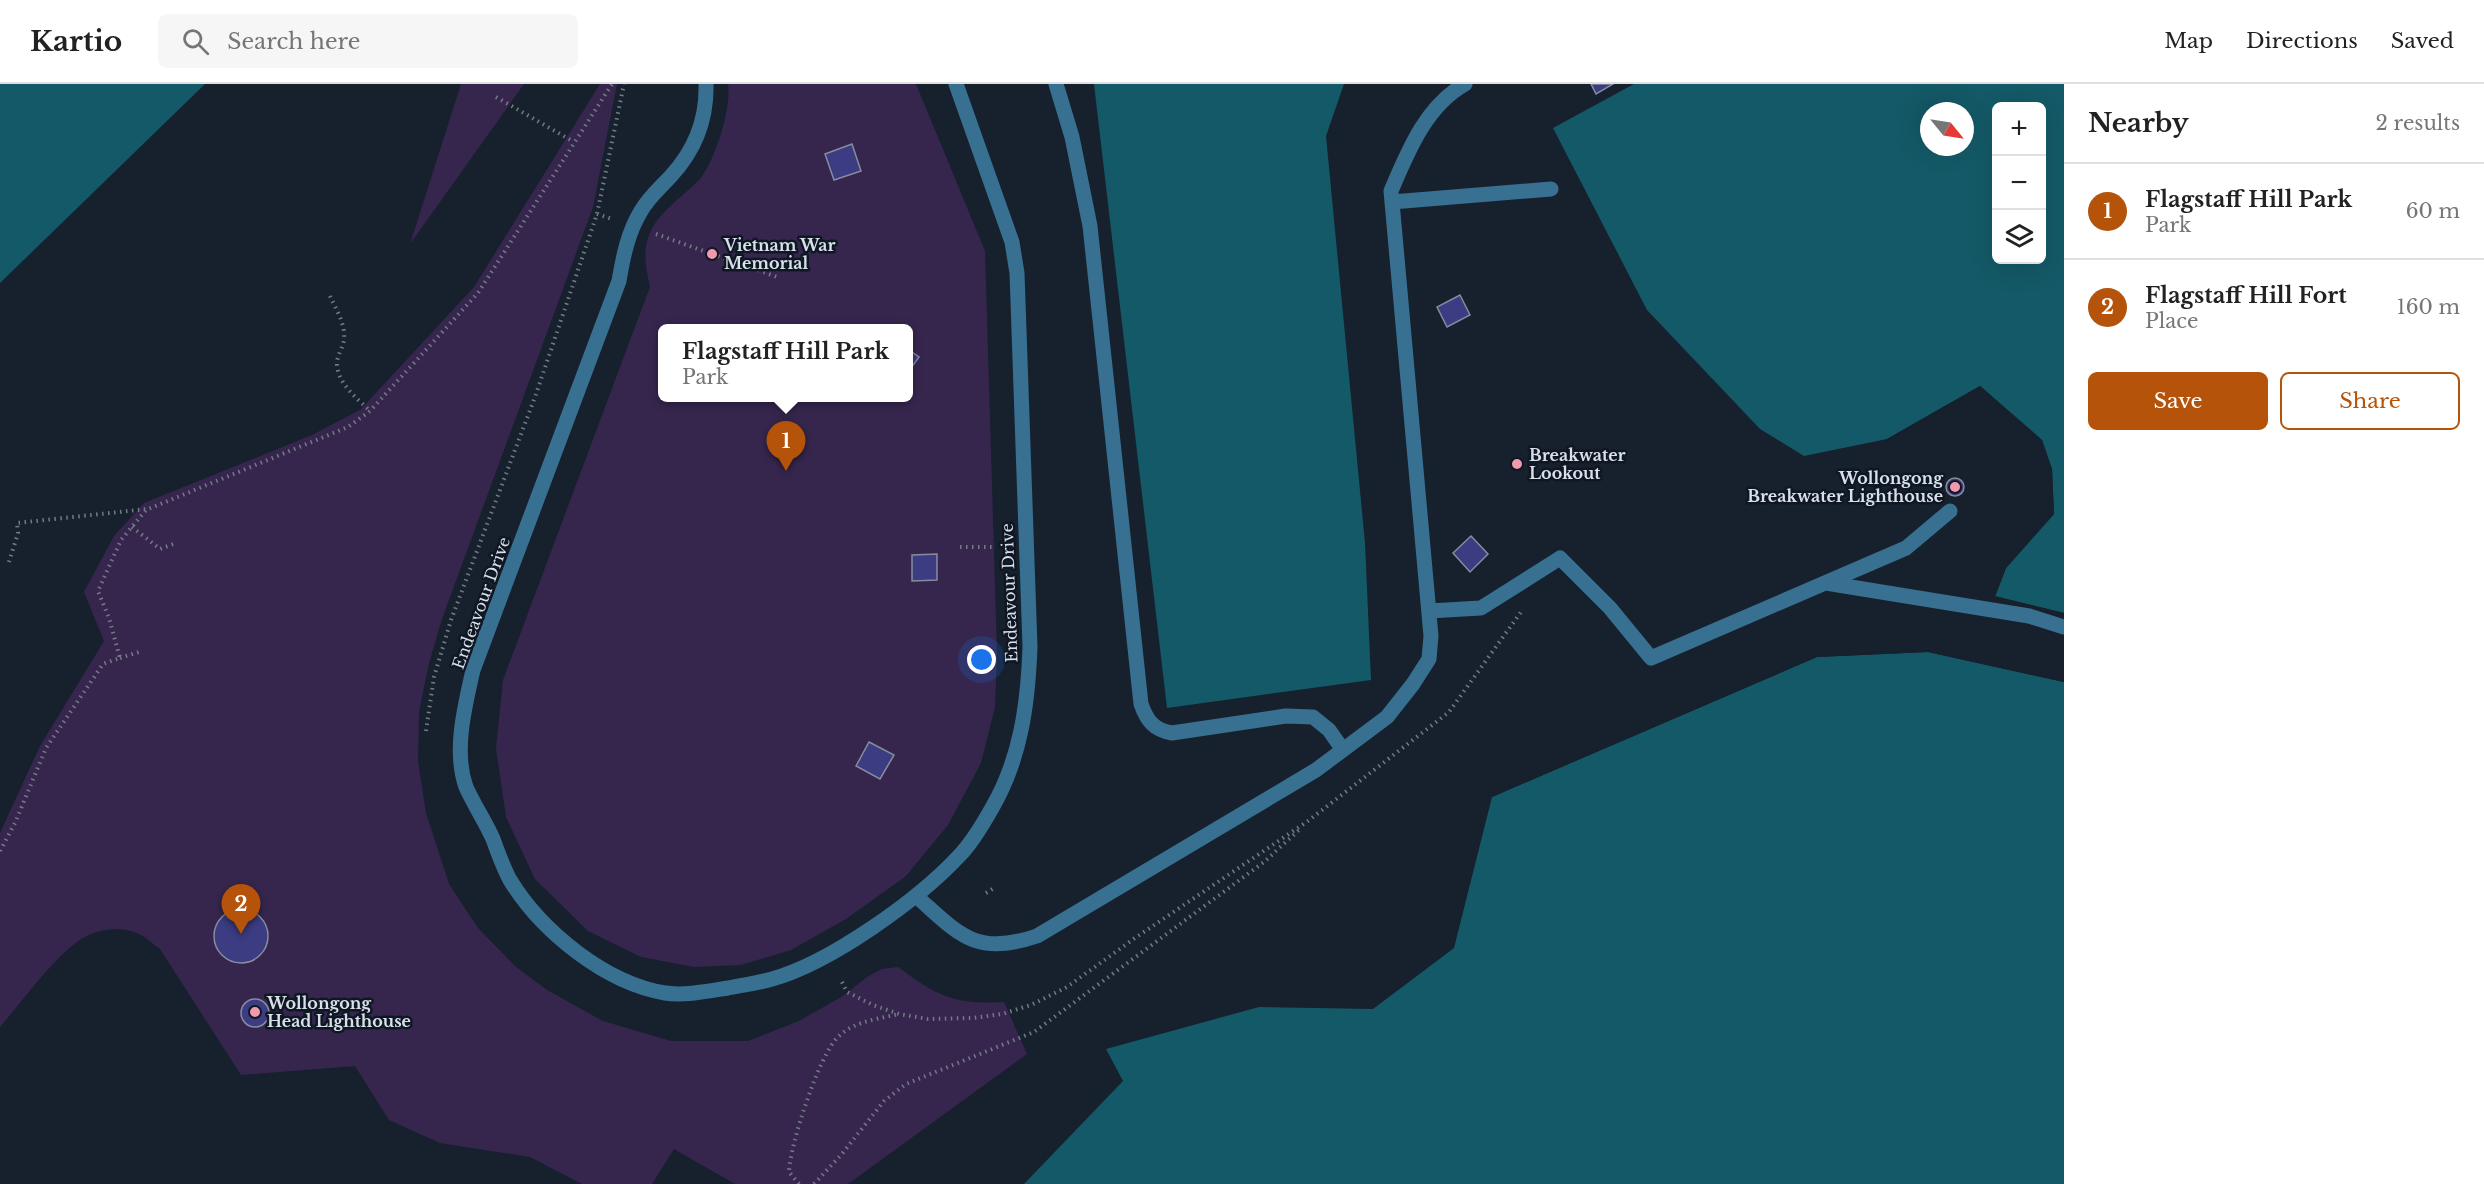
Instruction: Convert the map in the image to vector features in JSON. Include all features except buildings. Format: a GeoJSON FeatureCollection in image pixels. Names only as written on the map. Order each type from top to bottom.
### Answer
{"type":"FeatureCollection","features":[{"type":"Feature","properties":{"kind":"street","name":"Endeavour Drive"},"geometry":{"type":"LineString","coordinates":[[706,84],[705,114],[700,131],[686,159],[652,194],[633,226],[619,281],[473,670],[462,738],[461,763],[466,786],[488,828],[510,880],[540,920],[572,948],[605,970],[639,985],[666,993],[714,991],[783,975],[804,967],[853,940],[938,879],[962,854],[993,807],[1010,771],[1021,735],[1029,693],[1030,647],[1017,273],[1012,242],[956,84]]}},
{"type":"Feature","properties":{"kind":"street"},"geometry":{"type":"LineString","coordinates":[[1056,84],[1072,136],[1090,226],[1141,704],[1144,714],[1151,725],[1161,731],[1172,733],[1286,716],[1312,717],[1329,730],[1343,750]]}},
{"type":"Feature","properties":{"kind":"street"},"geometry":{"type":"LineString","coordinates":[[916,896],[959,933],[977,943],[1004,944],[1037,936],[1316,770],[1387,717],[1413,684],[1429,659],[1431,636],[1391,191],[1422,125],[1456,89],[1465,84]]}},
{"type":"Feature","properties":{"kind":"street"},"geometry":{"type":"LineString","coordinates":[[1392,202],[1551,189]]}},
{"type":"Feature","properties":{"kind":"street"},"geometry":{"type":"LineString","coordinates":[[1429,610],[1481,608],[1560,558],[1610,608],[1652,658],[1906,548],[1950,511]]}},
{"type":"Feature","properties":{"kind":"street"},"geometry":{"type":"LineString","coordinates":[[1826,582],[2029,616],[2064,627]]}},
{"type":"Feature","properties":{"kind":"path"},"geometry":{"type":"LineString","coordinates":[[120,658],[110,618],[98,591],[121,540],[146,510],[348,427],[370,411],[478,293],[612,84]]}},
{"type":"Feature","properties":{"kind":"path"},"geometry":{"type":"LineString","coordinates":[[426,731],[434,677],[451,620],[535,398],[597,214],[624,84]]}},
{"type":"Feature","properties":{"kind":"path"},"geometry":{"type":"LineString","coordinates":[[496,97],[574,142]]}},
{"type":"Feature","properties":{"kind":"path"},"geometry":{"type":"LineString","coordinates":[[633,226],[780,278]]}},
{"type":"Feature","properties":{"kind":"path"},"geometry":{"type":"LineString","coordinates":[[330,296],[344,335],[337,359],[338,373],[349,391],[370,411]]}},
{"type":"Feature","properties":{"kind":"path"},"geometry":{"type":"LineString","coordinates":[[9,562],[18,533],[17,523],[150,508]]}},
{"type":"Feature","properties":{"kind":"path"},"geometry":{"type":"LineString","coordinates":[[132,527],[160,549],[176,543]]}},
{"type":"Feature","properties":{"kind":"path"},"geometry":{"type":"LineString","coordinates":[[960,547],[993,547]]}},
{"type":"Feature","properties":{"kind":"path"},"geometry":{"type":"LineString","coordinates":[[0,851],[15,823],[46,748],[103,664],[142,651]]}},
{"type":"Feature","properties":{"kind":"path"},"geometry":{"type":"LineString","coordinates":[[814,1184],[841,1155],[884,1101],[906,1084],[1034,1032],[1264,862],[1308,821]]}},
{"type":"Feature","properties":{"kind":"path"},"geometry":{"type":"LineString","coordinates":[[986,893],[994,888]]}},
{"type":"Feature","properties":{"kind":"path"},"geometry":{"type":"LineString","coordinates":[[842,982],[847,992],[873,1005]]}},
{"type":"Feature","properties":{"kind":"path"},"geometry":{"type":"LineString","coordinates":[[799,1184],[789,1172],[789,1160],[827,1051],[838,1036],[854,1025],[899,1014]]}},
{"type":"Feature","properties":{"kind":"shaded area"},"geometry":{"type":"Polygon","coordinates":[[[461,84],[524,84],[410,244],[461,84]]]}},
{"type":"Feature","properties":{"kind":"shaded area"},"geometry":{"type":"Polygon","coordinates":[[[600,84],[617,84],[593,207],[442,619],[429,663],[419,712],[418,761],[426,813],[449,884],[478,928],[515,966],[547,990],[603,1021],[671,1041],[748,1041],[799,1021],[843,996],[867,977],[882,969],[898,967],[935,992],[959,1000],[1004,1002],[1027,1054],[848,1184],[735,1184],[674,1149],[652,1184],[582,1184],[530,1157],[440,1143],[389,1120],[355,1066],[241,1075],[160,949],[141,935],[127,930],[112,929],[97,932],[73,945],[51,966],[0,1027],[0,833],[40,746],[104,641],[84,592],[114,536],[144,503],[312,435],[360,410],[474,287],[600,84]]]}},
{"type":"Feature","properties":{"kind":"shaded area"},"geometry":{"type":"Polygon","coordinates":[[[728,84],[916,84],[985,251],[997,654],[995,707],[981,763],[948,825],[906,876],[846,919],[791,950],[741,965],[694,967],[641,957],[588,931],[535,879],[506,817],[496,748],[503,680],[650,287],[646,246],[650,233],[659,218],[706,171],[717,147],[727,106],[728,84]]]}},
{"type":"Feature","properties":{"kind":"water"},"geometry":{"type":"Polygon","coordinates":[[[0,84],[205,84],[0,283],[0,84]]]}},
{"type":"Feature","properties":{"kind":"water"},"geometry":{"type":"Polygon","coordinates":[[[1094,84],[1344,84],[1326,136],[1365,543],[1371,680],[1167,708],[1094,84]]]}},
{"type":"Feature","properties":{"kind":"water"},"geometry":{"type":"Polygon","coordinates":[[[1634,84],[2064,84],[2064,613],[1995,597],[2006,568],[2054,514],[2052,469],[2042,440],[1980,386],[1887,439],[1804,456],[1760,429],[1647,310],[1553,128],[1634,84]]]}},
{"type":"Feature","properties":{"kind":"water"},"geometry":{"type":"Polygon","coordinates":[[[1928,652],[2064,682],[2064,1184],[1024,1184],[1123,1081],[1106,1049],[1259,1007],[1373,1009],[1454,948],[1492,797],[1817,657],[1928,652]]]}},
{"type":"Feature","properties":{"kind":"pier"},"geometry":{"type":"Polygon","coordinates":[[[1980,386],[2042,440],[2052,469],[2054,514],[2006,568],[1995,596],[2064,613],[2064,616],[1992,597],[2004,566],[2051,513],[2049,470],[2039,441],[1980,389],[1885,442],[1980,386]]]}},
{"type":"Feature","properties":{"kind":"pier"},"geometry":{"type":"Polygon","coordinates":[[[1929,650],[2064,679],[2064,682],[1928,652],[1817,657],[1492,797],[1495,792],[1816,654],[1929,650]]]}},
{"type":"Feature","properties":{"kind":"place","name":"Vietnam War Memorial"},"geometry":{"type":"Point","coordinates":[712,254]}},
{"type":"Feature","properties":{"kind":"place","name":"Breakwater Lookout"},"geometry":{"type":"Point","coordinates":[1517,464]}},
{"type":"Feature","properties":{"kind":"place","name":"Flagstaff Hill Park"},"geometry":{"type":"Point","coordinates":[786,471]}},
{"type":"Feature","properties":{"kind":"place","name":"Wollongong Breakwater Lighthouse"},"geometry":{"type":"Point","coordinates":[1955,487]}},
{"type":"Feature","properties":{"kind":"place","name":"Flagstaff Hill Fort"},"geometry":{"type":"Point","coordinates":[241,934]}},
{"type":"Feature","properties":{"kind":"place","name":"Wollongong Head Lighthouse"},"geometry":{"type":"Point","coordinates":[255,1012]}}]}
